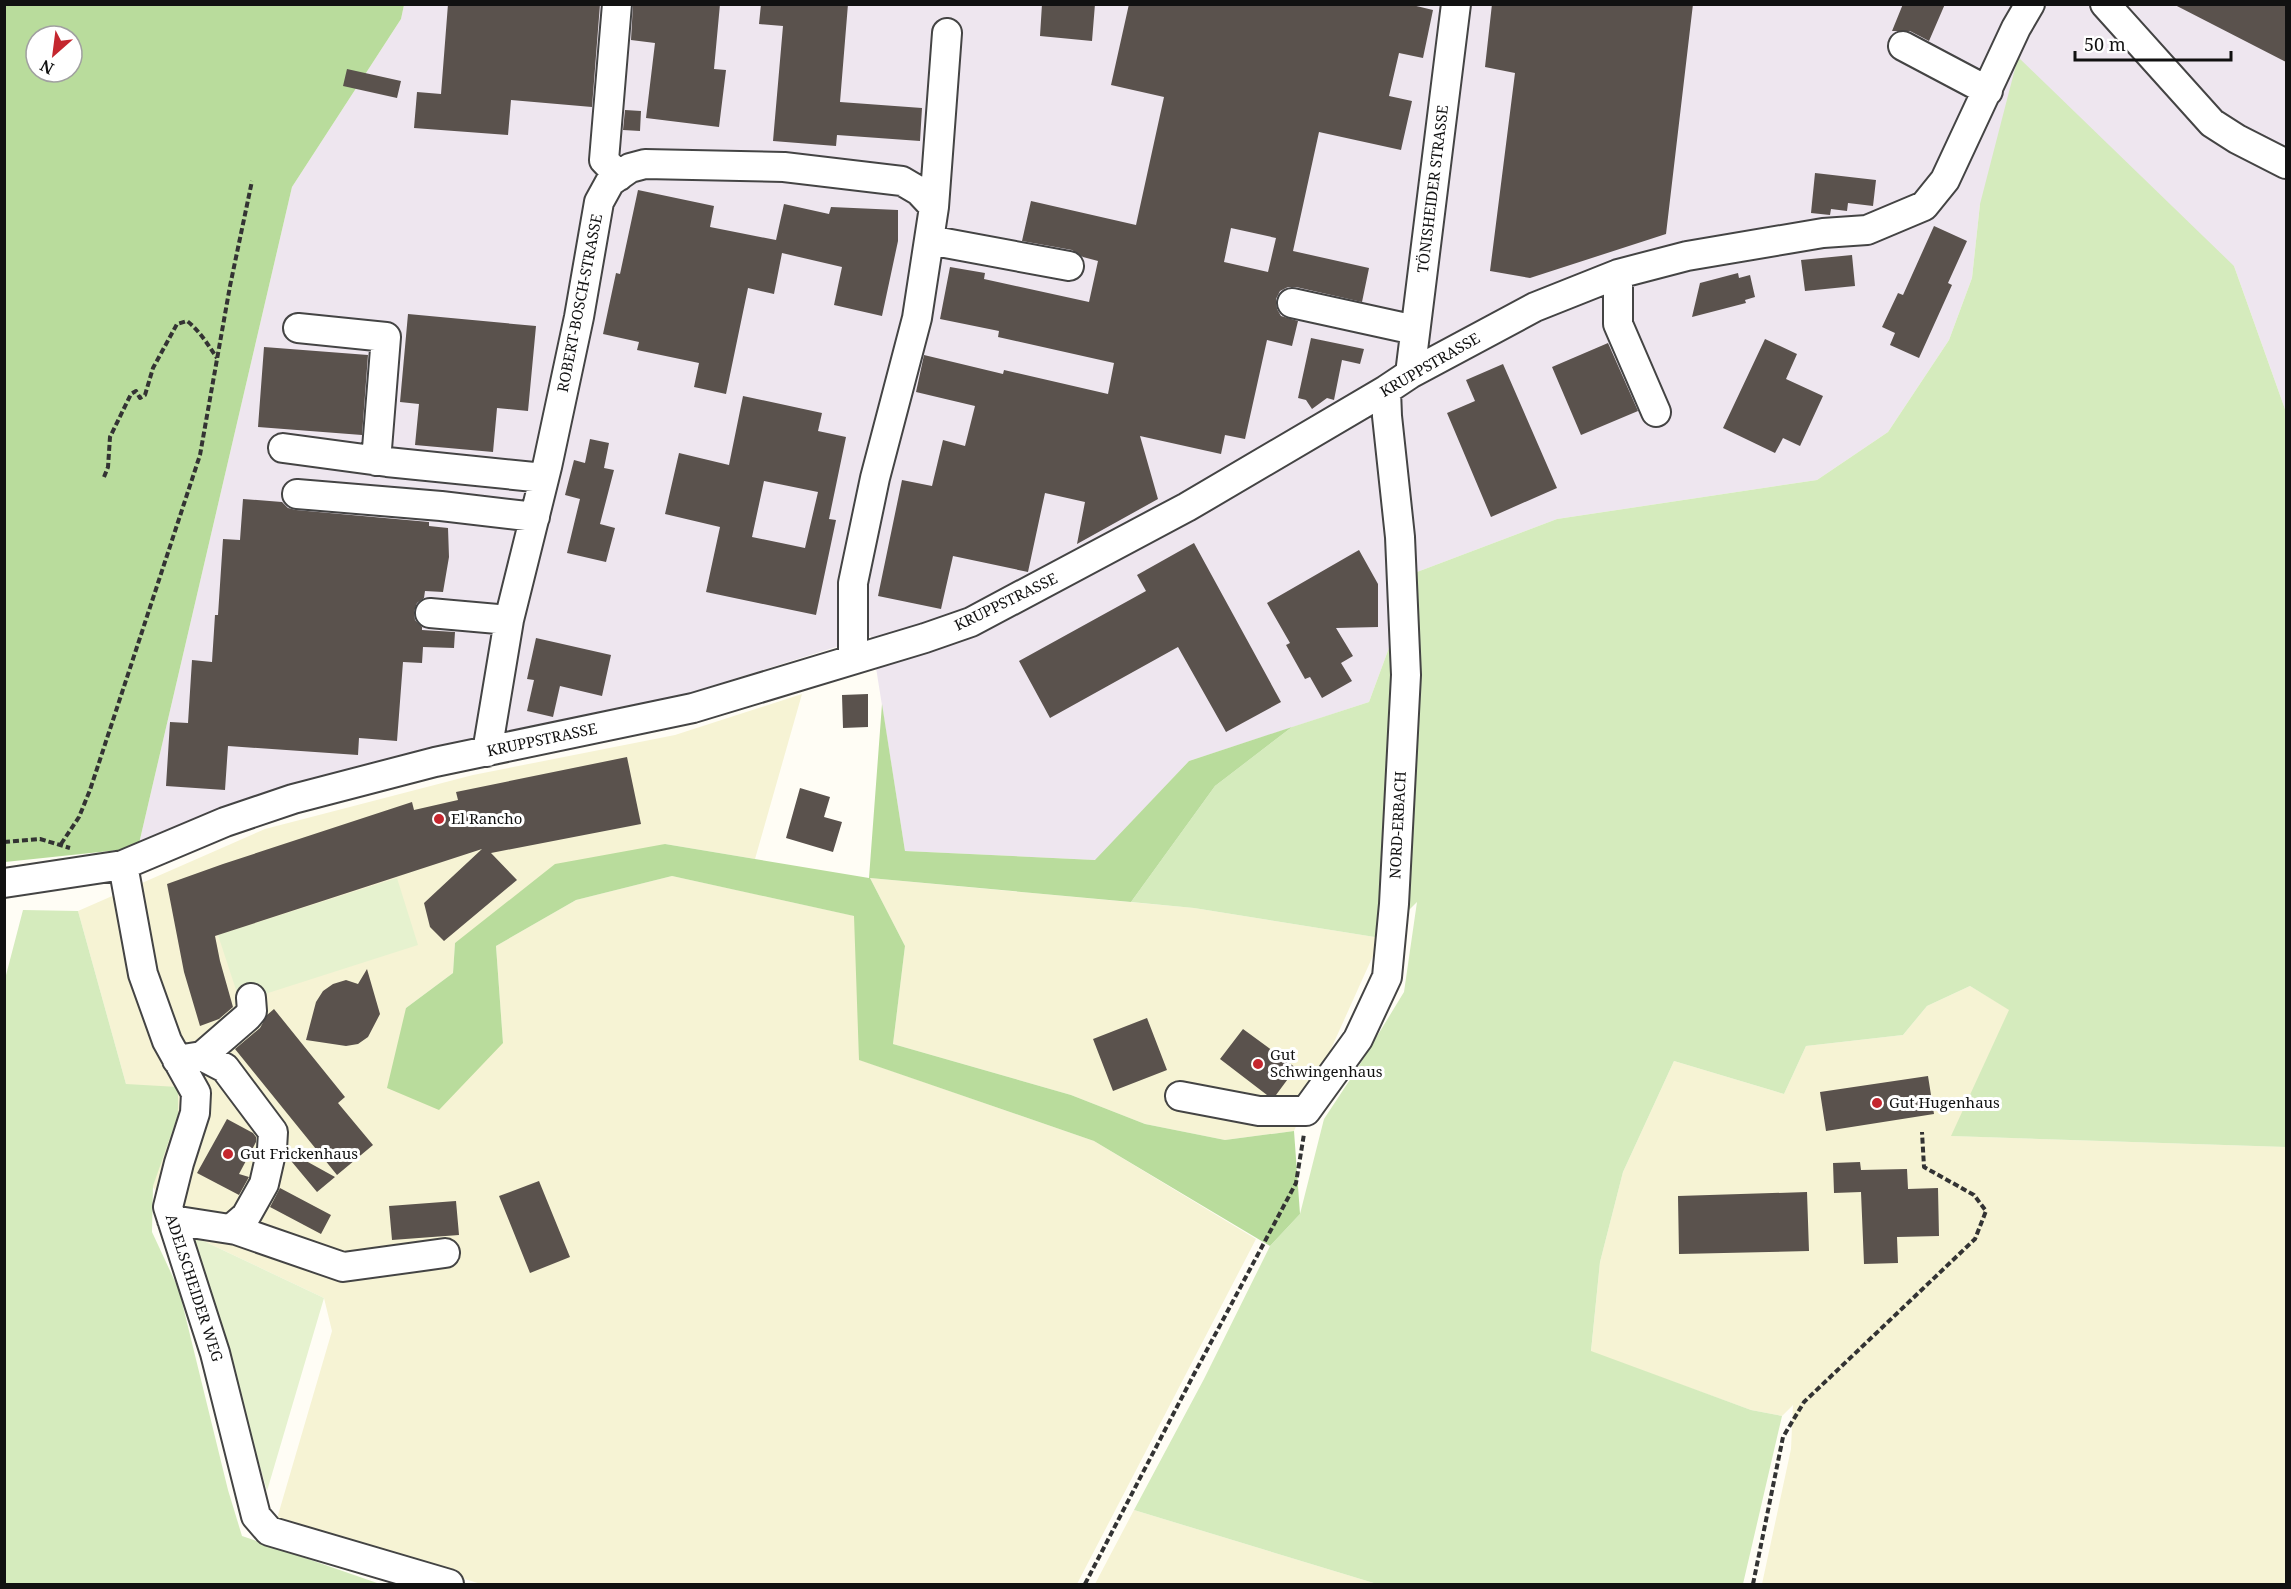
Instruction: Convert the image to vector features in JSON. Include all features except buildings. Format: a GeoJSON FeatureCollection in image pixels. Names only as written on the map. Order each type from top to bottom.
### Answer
{"type":"FeatureCollection","features":[{"type":"Feature","properties":{"kind":"street"},"geometry":{"type":"LineString","coordinates":[[617,4],[604,160],[620,176]]}},
{"type":"Feature","properties":{"kind":"street","name":"TÖNISHEIDER STRASSE"},"geometry":{"type":"LineString","coordinates":[[1410,374],[1456,4]]}},
{"type":"Feature","properties":{"kind":"street","name":"KRUPPSTRASSE"},"geometry":{"type":"LineString","coordinates":[[4,883],[111,866],[225,822],[294,799],[435,762],[693,708],[925,638],[970,622],[997,610],[1186,507],[1410,374],[1535,307],[1618,274],[1687,256],[1823,233],[1867,230],[1923,206],[1945,180],[2016,28],[2030,4]]}},
{"type":"Feature","properties":{"kind":"street"},"geometry":{"type":"LineString","coordinates":[[2105,4],[2212,123],[2237,140],[2286,164]]}},
{"type":"Feature","properties":{"kind":"street"},"geometry":{"type":"LineString","coordinates":[[852,659],[853,583],[875,478],[916,318],[929,240],[934,207],[947,33]]}},
{"type":"Feature","properties":{"kind":"street"},"geometry":{"type":"LineString","coordinates":[[1903,46],[1988,91]]}},
{"type":"Feature","properties":{"kind":"street","name":"ROBERT-BOSCH-STRASSE"},"geometry":{"type":"LineString","coordinates":[[487,752],[509,620],[535,517],[579,317],[599,202],[610,183],[630,168],[645,164],[784,167],[902,181],[918,191],[934,207]]}},
{"type":"Feature","properties":{"kind":"street"},"geometry":{"type":"LineString","coordinates":[[929,240],[1070,266]]}},
{"type":"Feature","properties":{"kind":"street"},"geometry":{"type":"LineString","coordinates":[[1618,274],[1618,324],[1656,412]]}},
{"type":"Feature","properties":{"kind":"street"},"geometry":{"type":"LineString","coordinates":[[1292,303],[1415,330]]}},
{"type":"Feature","properties":{"kind":"street"},"geometry":{"type":"LineString","coordinates":[[298,328],[386,337],[376,461]]}},
{"type":"Feature","properties":{"kind":"street","name":"NORD-ERBACH"},"geometry":{"type":"LineString","coordinates":[[1306,1111],[1358,1039],[1387,977],[1394,904],[1406,675],[1400,537],[1386,390]]}},
{"type":"Feature","properties":{"kind":"street"},"geometry":{"type":"LineString","coordinates":[[283,448],[376,461],[544,478]]}},
{"type":"Feature","properties":{"kind":"street"},"geometry":{"type":"LineString","coordinates":[[297,494],[441,506],[535,517]]}},
{"type":"Feature","properties":{"kind":"street"},"geometry":{"type":"LineString","coordinates":[[430,613],[509,620]]}},
{"type":"Feature","properties":{"kind":"street","name":"ADELSCHEIDER WEG"},"geometry":{"type":"LineString","coordinates":[[111,866],[143,974],[167,1041],[189,1058],[196,1093],[195,1113],[178,1162],[168,1207],[215,1353],[256,1516],[270,1532],[449,1584]]}},
{"type":"Feature","properties":{"kind":"street"},"geometry":{"type":"LineString","coordinates":[[189,1058],[248,1017],[252,1011],[251,998]]}},
{"type":"Feature","properties":{"kind":"street"},"geometry":{"type":"LineString","coordinates":[[189,1058],[225,1068],[273,1132],[272,1149],[264,1184],[246,1216],[231,1229]]}},
{"type":"Feature","properties":{"kind":"street"},"geometry":{"type":"LineString","coordinates":[[1180,1096],[1259,1111],[1306,1111]]}},
{"type":"Feature","properties":{"kind":"street"},"geometry":{"type":"LineString","coordinates":[[172,1220],[231,1229],[343,1267],[445,1253]]}},
{"type":"Feature","properties":{"kind":"path"},"geometry":{"type":"LineString","coordinates":[[61,844],[79,817],[90,790],[201,455],[230,286],[252,181]]}},
{"type":"Feature","properties":{"kind":"path"},"geometry":{"type":"LineString","coordinates":[[104,477],[108,467],[110,437],[131,394],[136,391],[140,398],[145,394],[153,368],[177,324],[187,321],[191,324],[199,331],[218,358]]}},
{"type":"Feature","properties":{"kind":"path"},"geometry":{"type":"LineString","coordinates":[[4,842],[40,839],[61,844],[111,866]]}},
{"type":"Feature","properties":{"kind":"path"},"geometry":{"type":"LineString","coordinates":[[1085,1584],[1192,1376],[1296,1183],[1306,1111]]}},
{"type":"Feature","properties":{"kind":"path"},"geometry":{"type":"LineString","coordinates":[[1753,1584],[1783,1437],[1804,1402],[1975,1239],[1986,1211],[1974,1195],[1924,1167],[1922,1132]]}},
{"type":"Feature","properties":{"kind":"shaded area"},"geometry":{"type":"Polygon","coordinates":[[[404,5],[2286,5],[2286,412],[2234,266],[1980,204],[1972,278],[1949,340],[1888,432],[1817,480],[1557,519],[1417,572],[1369,702],[1189,761],[1096,860],[905,851],[871,636],[670,699],[138,848],[292,187],[401,19],[404,5]]]}},
{"type":"Feature","properties":{"kind":"shaded area"},"geometry":{"type":"Polygon","coordinates":[[[802,694],[755,859],[665,844],[455,943],[453,973],[406,1008],[503,1043],[496,946],[576,900],[672,876],[855,916],[860,1060],[1094,1141],[1256,1239],[1077,1584],[481,1584],[276,1522],[332,1331],[324,1298],[193,1236],[152,1186],[178,1115],[126,1084],[78,911],[265,829],[473,775],[675,735],[802,694]]]}},
{"type":"Feature","properties":{"kind":"shaded area"},"geometry":{"type":"Polygon","coordinates":[[[870,878],[1194,908],[1381,938],[1294,1131],[1225,1140],[1145,1124],[1071,1095],[893,1044],[905,946],[870,878]]]}},
{"type":"Feature","properties":{"kind":"shaded area"},"geometry":{"type":"Polygon","coordinates":[[[1970,986],[2010,1010],[1952,1136],[2286,1147],[2286,1584],[1762,1584],[1791,1449],[1793,1405],[1782,1416],[1751,1410],[1591,1352],[1600,1262],[1623,1172],[1674,1061],[1784,1094],[1806,1046],[1903,1035],[1927,1006],[1970,986]]]}},
{"type":"Feature","properties":{"kind":"shaded area"},"geometry":{"type":"Polygon","coordinates":[[[1134,1510],[1377,1584],[1095,1584],[1134,1510]]]}},
{"type":"Feature","properties":{"kind":"green space"},"geometry":{"type":"Polygon","coordinates":[[[4,5],[404,5],[401,19],[292,187],[138,848],[5,862],[4,5]]]}},
{"type":"Feature","properties":{"kind":"green space"},"geometry":{"type":"Polygon","coordinates":[[[2018,57],[2234,266],[2286,412],[2286,1147],[1951,1136],[2009,1010],[1970,986],[1927,1006],[1903,1035],[1806,1046],[1784,1094],[1674,1061],[1623,1172],[1600,1262],[1591,1351],[1751,1410],[1782,1416],[1743,1584],[1377,1584],[1134,1510],[1204,1379],[1270,1246],[1300,1214],[1324,1119],[1404,992],[1417,902],[1381,938],[1194,908],[1131,902],[1215,786],[1292,727],[1369,702],[1417,572],[1557,519],[1817,480],[1888,432],[1949,340],[1972,278],[1980,204],[2018,57]]]}},
{"type":"Feature","properties":{"kind":"green space"},"geometry":{"type":"Polygon","coordinates":[[[882,704],[905,851],[1095,860],[1189,761],[1292,727],[1215,786],[1131,902],[870,878],[905,946],[893,1044],[1071,1095],[1145,1124],[1225,1140],[1294,1131],[1300,1214],[1270,1246],[1094,1141],[859,1060],[854,916],[672,876],[576,900],[496,946],[503,1043],[439,1110],[387,1088],[406,1008],[453,973],[455,943],[555,864],[665,844],[869,878],[882,704]]]}},
{"type":"Feature","properties":{"kind":"green space"},"geometry":{"type":"Polygon","coordinates":[[[397,878],[418,945],[240,1002],[218,935],[397,878]]]}},
{"type":"Feature","properties":{"kind":"green space"},"geometry":{"type":"Polygon","coordinates":[[[23,910],[78,911],[126,1084],[178,1087],[178,1115],[153,1186],[152,1232],[179,1290],[228,1490],[242,1536],[380,1584],[5,1584],[5,979],[23,910]]]}},
{"type":"Feature","properties":{"kind":"green space"},"geometry":{"type":"Polygon","coordinates":[[[193,1236],[324,1298],[267,1491],[193,1236]]]}},
{"type":"Feature","properties":{"kind":"place","name":"El Rancho"},"geometry":{"type":"Point","coordinates":[439,819]}},
{"type":"Feature","properties":{"kind":"place","name":"Gut Schwingenhaus"},"geometry":{"type":"Point","coordinates":[1258,1064]}},
{"type":"Feature","properties":{"kind":"place","name":"Gut Hugenhaus"},"geometry":{"type":"Point","coordinates":[1877,1103]}},
{"type":"Feature","properties":{"kind":"place","name":"Gut Frickenhaus"},"geometry":{"type":"Point","coordinates":[228,1154]}}]}
